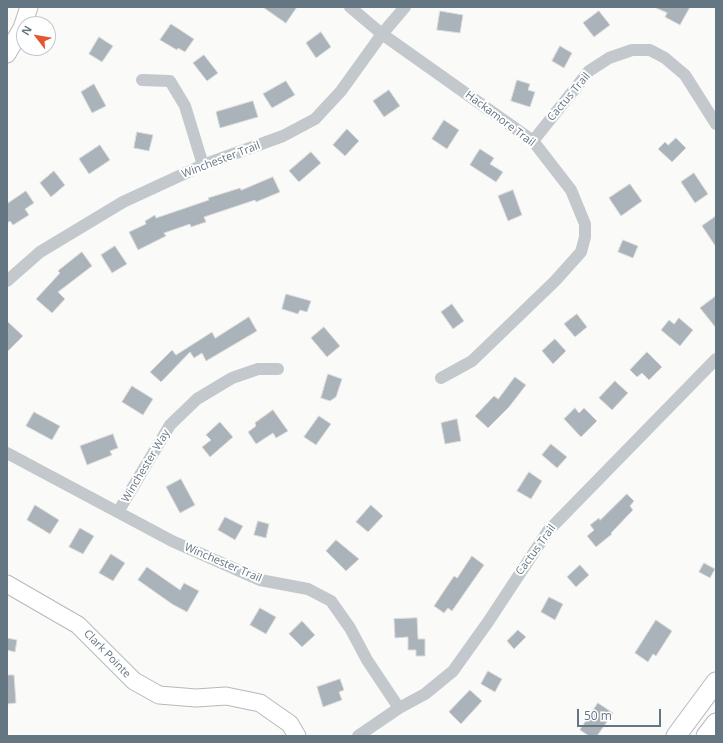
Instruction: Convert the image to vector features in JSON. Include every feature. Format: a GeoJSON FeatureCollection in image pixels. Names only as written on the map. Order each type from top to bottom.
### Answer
{"type":"FeatureCollection","features":[{"type":"Feature","properties":{"kind":"main road"},"geometry":{"type":"LineString","coordinates":[[676,736],[716,682]]}},
{"type":"Feature","properties":{"kind":"main road"},"geometry":{"type":"LineString","coordinates":[[706,736],[716,723]]}},
{"type":"Feature","properties":{"kind":"street"},"geometry":{"type":"LineString","coordinates":[[7,54],[22,28],[29,7]]}},
{"type":"Feature","properties":{"kind":"street","name":"Hackamore Trail"},"geometry":{"type":"LineString","coordinates":[[350,7],[382,34],[533,141],[571,190],[585,224],[585,237],[581,252],[555,282],[472,361],[441,378]]}},
{"type":"Feature","properties":{"kind":"street","name":"Winchester Trail"},"geometry":{"type":"LineString","coordinates":[[7,281],[40,252],[123,202],[203,165],[284,136],[315,119],[341,91],[382,34],[405,7]]}},
{"type":"Feature","properties":{"kind":"street","name":"Cactus Trail"},"geometry":{"type":"LineString","coordinates":[[533,141],[589,72],[609,58],[632,50],[650,50],[665,58],[685,75],[716,124]]}},
{"type":"Feature","properties":{"kind":"street"},"geometry":{"type":"LineString","coordinates":[[142,80],[170,81],[185,106],[203,165]]}},
{"type":"Feature","properties":{"kind":"street","name":"Cactus Trail"},"geometry":{"type":"LineString","coordinates":[[358,736],[399,708],[425,694],[453,671],[488,622],[548,530],[716,359]]}},
{"type":"Feature","properties":{"kind":"street","name":"Winchester Way"},"geometry":{"type":"LineString","coordinates":[[118,512],[170,425],[197,399],[232,378],[258,369],[278,368]]}},
{"type":"Feature","properties":{"kind":"street","name":"Winchester Trail"},"geometry":{"type":"LineString","coordinates":[[7,454],[172,541],[260,580],[308,589],[331,601],[350,628],[367,660],[399,708]]}},
{"type":"Feature","properties":{"kind":"street","name":"Clark Pointe"},"geometry":{"type":"LineString","coordinates":[[7,584],[78,624],[134,681],[159,695],[196,698],[226,696],[260,703],[290,724],[297,736]]}},
{"type":"Feature","properties":{"kind":"building"},"geometry":{"type":"Polygon","coordinates":[[[263,7],[297,7],[286,23],[263,7]]]}},
{"type":"Feature","properties":{"kind":"building"},"geometry":{"type":"Polygon","coordinates":[[[654,7],[690,7],[680,25],[665,17],[667,13],[654,7]]]}},
{"type":"Feature","properties":{"kind":"building"},"geometry":{"type":"Polygon","coordinates":[[[440,11],[463,15],[460,33],[437,30],[440,11]]]}},
{"type":"Feature","properties":{"kind":"building"},"geometry":{"type":"Polygon","coordinates":[[[599,11],[610,25],[594,37],[583,23],[599,11]]]}},
{"type":"Feature","properties":{"kind":"building"},"geometry":{"type":"Polygon","coordinates":[[[171,24],[194,39],[185,52],[178,48],[177,50],[160,40],[171,24]]]}},
{"type":"Feature","properties":{"kind":"building"},"geometry":{"type":"Polygon","coordinates":[[[321,32],[331,47],[316,58],[306,43],[321,32]]]}},
{"type":"Feature","properties":{"kind":"building"},"geometry":{"type":"Polygon","coordinates":[[[99,37],[113,46],[102,62],[89,54],[99,37]]]}},
{"type":"Feature","properties":{"kind":"building"},"geometry":{"type":"Polygon","coordinates":[[[560,46],[572,53],[564,68],[552,61],[560,46]]]}},
{"type":"Feature","properties":{"kind":"building"},"geometry":{"type":"Polygon","coordinates":[[[204,55],[218,73],[207,81],[193,63],[204,55]]]}},
{"type":"Feature","properties":{"kind":"building"},"geometry":{"type":"Polygon","coordinates":[[[517,80],[530,84],[528,90],[535,92],[530,107],[511,101],[517,80]]]}},
{"type":"Feature","properties":{"kind":"building"},"geometry":{"type":"Polygon","coordinates":[[[286,81],[295,95],[272,108],[263,94],[286,81]]]}},
{"type":"Feature","properties":{"kind":"building"},"geometry":{"type":"Polygon","coordinates":[[[94,84],[106,106],[92,113],[81,92],[94,84]]]}},
{"type":"Feature","properties":{"kind":"building"},"geometry":{"type":"Polygon","coordinates":[[[389,90],[400,106],[384,117],[373,101],[389,90]]]}},
{"type":"Feature","properties":{"kind":"building"},"geometry":{"type":"Polygon","coordinates":[[[253,101],[258,117],[220,128],[216,112],[253,101]]]}},
{"type":"Feature","properties":{"kind":"building"},"geometry":{"type":"Polygon","coordinates":[[[444,120],[459,130],[447,149],[432,139],[444,120]]]}},
{"type":"Feature","properties":{"kind":"building"},"geometry":{"type":"Polygon","coordinates":[[[347,129],[359,141],[345,156],[333,145],[347,129]]]}},
{"type":"Feature","properties":{"kind":"building"},"geometry":{"type":"Polygon","coordinates":[[[137,132],[153,135],[149,151],[134,148],[137,132]]]}},
{"type":"Feature","properties":{"kind":"building"},"geometry":{"type":"Polygon","coordinates":[[[676,138],[686,148],[672,162],[658,149],[665,142],[668,145],[676,138]]]}},
{"type":"Feature","properties":{"kind":"building"},"geometry":{"type":"Polygon","coordinates":[[[100,145],[110,160],[89,174],[79,159],[100,145]]]}},
{"type":"Feature","properties":{"kind":"building"},"geometry":{"type":"Polygon","coordinates":[[[480,149],[494,158],[490,164],[503,172],[496,182],[470,165],[480,149]]]}},
{"type":"Feature","properties":{"kind":"building"},"geometry":{"type":"Polygon","coordinates":[[[311,152],[321,163],[299,182],[289,171],[311,152]]]}},
{"type":"Feature","properties":{"kind":"building"},"geometry":{"type":"Polygon","coordinates":[[[54,171],[65,185],[51,197],[40,183],[54,171]]]}},
{"type":"Feature","properties":{"kind":"building"},"geometry":{"type":"Polygon","coordinates":[[[694,173],[708,194],[695,203],[681,182],[694,173]]]}},
{"type":"Feature","properties":{"kind":"building"},"geometry":{"type":"Polygon","coordinates":[[[273,177],[280,192],[256,202],[255,200],[204,217],[206,222],[191,227],[190,224],[164,233],[166,236],[138,250],[129,232],[146,224],[145,221],[155,215],[156,218],[209,200],[208,198],[240,188],[241,190],[273,177]]]}},
{"type":"Feature","properties":{"kind":"building"},"geometry":{"type":"Polygon","coordinates":[[[630,184],[642,201],[621,216],[609,198],[630,184]]]}},
{"type":"Feature","properties":{"kind":"building"},"geometry":{"type":"Polygon","coordinates":[[[513,190],[522,215],[508,221],[498,196],[513,190]]]}},
{"type":"Feature","properties":{"kind":"building"},"geometry":{"type":"Polygon","coordinates":[[[26,191],[34,203],[25,209],[29,215],[13,225],[10,221],[7,223],[7,204],[26,191]]]}},
{"type":"Feature","properties":{"kind":"building"},"geometry":{"type":"Polygon","coordinates":[[[716,216],[716,247],[702,226],[716,216]]]}},
{"type":"Feature","properties":{"kind":"building"},"geometry":{"type":"Polygon","coordinates":[[[623,240],[638,246],[633,258],[618,252],[623,240]]]}},
{"type":"Feature","properties":{"kind":"building"},"geometry":{"type":"Polygon","coordinates":[[[115,246],[127,264],[112,273],[101,255],[115,246]]]}},
{"type":"Feature","properties":{"kind":"building"},"geometry":{"type":"Polygon","coordinates":[[[82,252],[92,266],[58,292],[65,299],[52,313],[36,299],[60,273],[58,271],[82,252]]]}},
{"type":"Feature","properties":{"kind":"building"},"geometry":{"type":"Polygon","coordinates":[[[286,294],[311,301],[307,312],[300,310],[298,314],[282,309],[286,294]]]}},
{"type":"Feature","properties":{"kind":"building"},"geometry":{"type":"Polygon","coordinates":[[[716,296],[716,328],[700,308],[716,296]]]}},
{"type":"Feature","properties":{"kind":"building"},"geometry":{"type":"Polygon","coordinates":[[[452,304],[464,321],[453,329],[441,312],[452,304]]]}},
{"type":"Feature","properties":{"kind":"building"},"geometry":{"type":"Polygon","coordinates":[[[577,314],[587,327],[575,337],[564,324],[577,314]]]}},
{"type":"Feature","properties":{"kind":"building"},"geometry":{"type":"Polygon","coordinates":[[[249,317],[257,331],[206,361],[202,353],[194,358],[190,352],[161,382],[150,372],[172,350],[176,355],[212,332],[215,338],[249,317]]]}},
{"type":"Feature","properties":{"kind":"building"},"geometry":{"type":"Polygon","coordinates":[[[679,318],[693,330],[680,346],[661,330],[669,320],[674,324],[679,318]]]}},
{"type":"Feature","properties":{"kind":"building"},"geometry":{"type":"Polygon","coordinates":[[[7,321],[23,336],[7,352],[7,321]]]}},
{"type":"Feature","properties":{"kind":"building"},"geometry":{"type":"Polygon","coordinates":[[[324,327],[340,346],[327,357],[311,338],[324,327]]]}},
{"type":"Feature","properties":{"kind":"building"},"geometry":{"type":"Polygon","coordinates":[[[555,339],[566,351],[553,364],[542,351],[555,339]]]}},
{"type":"Feature","properties":{"kind":"building"},"geometry":{"type":"Polygon","coordinates":[[[647,352],[662,367],[649,380],[642,373],[637,377],[630,370],[647,352]]]}},
{"type":"Feature","properties":{"kind":"building"},"geometry":{"type":"Polygon","coordinates":[[[328,374],[342,379],[336,397],[330,401],[321,398],[328,374]]]}},
{"type":"Feature","properties":{"kind":"building"},"geometry":{"type":"Polygon","coordinates":[[[515,377],[526,385],[509,407],[488,428],[475,416],[494,396],[498,399],[515,377]]]}},
{"type":"Feature","properties":{"kind":"building"},"geometry":{"type":"Polygon","coordinates":[[[615,381],[628,393],[612,410],[599,398],[615,381]]]}},
{"type":"Feature","properties":{"kind":"building"},"geometry":{"type":"Polygon","coordinates":[[[132,386],[153,399],[143,415],[122,402],[132,386]]]}},
{"type":"Feature","properties":{"kind":"building"},"geometry":{"type":"Polygon","coordinates":[[[575,408],[579,413],[584,408],[597,421],[581,437],[564,419],[575,408]]]}},
{"type":"Feature","properties":{"kind":"building"},"geometry":{"type":"Polygon","coordinates":[[[273,410],[288,431],[276,438],[273,433],[256,444],[248,432],[256,426],[255,423],[273,410]]]}},
{"type":"Feature","properties":{"kind":"building"},"geometry":{"type":"Polygon","coordinates":[[[34,412],[60,426],[52,440],[26,426],[34,412]]]}},
{"type":"Feature","properties":{"kind":"building"},"geometry":{"type":"Polygon","coordinates":[[[319,416],[331,424],[316,445],[304,437],[319,416]]]}},
{"type":"Feature","properties":{"kind":"building"},"geometry":{"type":"Polygon","coordinates":[[[457,419],[461,441],[445,444],[441,423],[457,419]]]}},
{"type":"Feature","properties":{"kind":"building"},"geometry":{"type":"Polygon","coordinates":[[[220,422],[233,437],[210,457],[202,447],[211,440],[206,435],[220,422]]]}},
{"type":"Feature","properties":{"kind":"building"},"geometry":{"type":"Polygon","coordinates":[[[113,434],[118,448],[110,451],[112,455],[87,465],[80,446],[113,434]]]}},
{"type":"Feature","properties":{"kind":"building"},"geometry":{"type":"Polygon","coordinates":[[[551,444],[567,457],[557,468],[542,455],[551,444]]]}},
{"type":"Feature","properties":{"kind":"building"},"geometry":{"type":"Polygon","coordinates":[[[529,472],[542,481],[531,499],[517,491],[529,472]]]}},
{"type":"Feature","properties":{"kind":"building"},"geometry":{"type":"Polygon","coordinates":[[[181,479],[195,505],[180,513],[166,487],[181,479]]]}},
{"type":"Feature","properties":{"kind":"building"},"geometry":{"type":"Polygon","coordinates":[[[627,494],[634,501],[630,506],[633,510],[611,533],[612,534],[596,547],[587,536],[594,530],[590,525],[599,518],[600,520],[627,494]]]}},
{"type":"Feature","properties":{"kind":"building"},"geometry":{"type":"Polygon","coordinates":[[[35,505],[59,520],[50,534],[27,520],[35,505]]]}},
{"type":"Feature","properties":{"kind":"building"},"geometry":{"type":"Polygon","coordinates":[[[371,505],[383,516],[368,532],[356,522],[371,505]]]}},
{"type":"Feature","properties":{"kind":"building"},"geometry":{"type":"Polygon","coordinates":[[[225,517],[243,526],[235,540],[218,530],[225,517]]]}},
{"type":"Feature","properties":{"kind":"building"},"geometry":{"type":"Polygon","coordinates":[[[258,521],[269,524],[266,538],[254,535],[258,521]]]}},
{"type":"Feature","properties":{"kind":"building"},"geometry":{"type":"Polygon","coordinates":[[[80,528],[94,536],[83,554],[69,547],[80,528]]]}},
{"type":"Feature","properties":{"kind":"building"},"geometry":{"type":"Polygon","coordinates":[[[336,540],[359,559],[346,571],[326,551],[336,540]]]}},
{"type":"Feature","properties":{"kind":"building"},"geometry":{"type":"Polygon","coordinates":[[[111,554],[125,563],[113,581],[99,573],[111,554]]]}},
{"type":"Feature","properties":{"kind":"building"},"geometry":{"type":"Polygon","coordinates":[[[472,556],[484,565],[452,611],[448,608],[444,613],[434,606],[454,576],[457,578],[472,556]]]}},
{"type":"Feature","properties":{"kind":"building"},"geometry":{"type":"Polygon","coordinates":[[[704,563],[715,569],[710,578],[699,572],[704,563]]]}},
{"type":"Feature","properties":{"kind":"building"},"geometry":{"type":"Polygon","coordinates":[[[580,565],[589,575],[576,587],[567,577],[580,565]]]}},
{"type":"Feature","properties":{"kind":"building"},"geometry":{"type":"Polygon","coordinates":[[[147,567],[180,590],[184,583],[199,591],[187,612],[172,604],[138,580],[147,567]]]}},
{"type":"Feature","properties":{"kind":"building"},"geometry":{"type":"Polygon","coordinates":[[[549,597],[563,604],[555,620],[541,612],[549,597]]]}},
{"type":"Feature","properties":{"kind":"building"},"geometry":{"type":"Polygon","coordinates":[[[260,608],[276,617],[266,634],[250,625],[260,608]]]}},
{"type":"Feature","properties":{"kind":"building"},"geometry":{"type":"Polygon","coordinates":[[[417,618],[418,639],[425,639],[425,656],[416,656],[416,650],[408,650],[408,637],[395,638],[394,619],[417,618]]]}},
{"type":"Feature","properties":{"kind":"building"},"geometry":{"type":"Polygon","coordinates":[[[656,620],[672,631],[656,656],[653,654],[648,662],[635,653],[656,620]]]}},
{"type":"Feature","properties":{"kind":"building"},"geometry":{"type":"Polygon","coordinates":[[[302,621],[315,635],[302,647],[289,634],[302,621]]]}},
{"type":"Feature","properties":{"kind":"building"},"geometry":{"type":"Polygon","coordinates":[[[518,630],[526,637],[514,649],[507,641],[518,630]]]}},
{"type":"Feature","properties":{"kind":"building"},"geometry":{"type":"Polygon","coordinates":[[[7,638],[17,640],[15,652],[7,650],[7,638]]]}},
{"type":"Feature","properties":{"kind":"building"},"geometry":{"type":"Polygon","coordinates":[[[488,671],[502,679],[495,692],[481,684],[488,671]]]}},
{"type":"Feature","properties":{"kind":"building"},"geometry":{"type":"Polygon","coordinates":[[[7,675],[14,675],[16,703],[7,704],[7,675]]]}},
{"type":"Feature","properties":{"kind":"building"},"geometry":{"type":"Polygon","coordinates":[[[340,679],[344,690],[339,692],[342,700],[323,707],[317,687],[340,679]]]}},
{"type":"Feature","properties":{"kind":"building"},"geometry":{"type":"Polygon","coordinates":[[[470,690],[482,701],[461,724],[449,712],[470,690]]]}},
{"type":"Feature","properties":{"kind":"building"},"geometry":{"type":"Polygon","coordinates":[[[598,703],[613,713],[597,736],[589,736],[580,730],[598,703]]]}}]}
